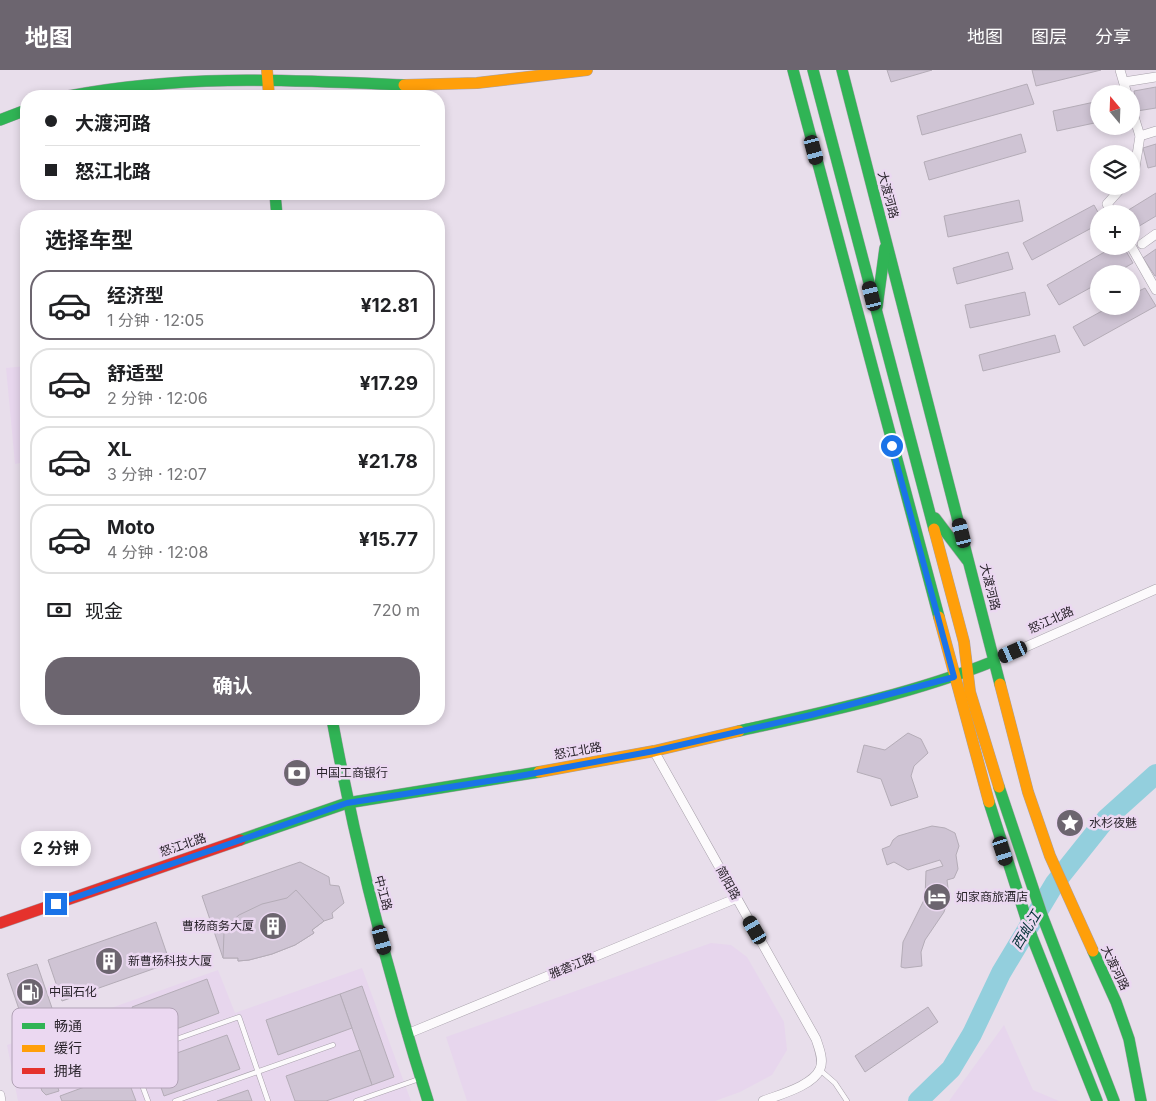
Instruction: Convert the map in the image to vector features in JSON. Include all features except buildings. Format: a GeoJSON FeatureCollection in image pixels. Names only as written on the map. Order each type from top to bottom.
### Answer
{"type":"FeatureCollection","features":[{"type":"Feature","properties":{"kind":"main road"},"geometry":{"type":"LineString","coordinates":[[94,90],[141,79],[208,74],[269,72],[410,85],[459,85],[552,72],[587,70]]}},
{"type":"Feature","properties":{"kind":"main road"},"geometry":{"type":"LineString","coordinates":[[793,70],[997,832],[1032,937],[1097,1101]]}},
{"type":"Feature","properties":{"kind":"main road"},"geometry":{"type":"LineString","coordinates":[[812,70],[964,642],[970,692],[1006,812],[1032,888],[1114,1101]]}},
{"type":"Feature","properties":{"kind":"main road","name":"大渡河路"},"geometry":{"type":"LineString","coordinates":[[842,70],[1028,792],[1050,856],[1120,1011],[1141,1101]]}},
{"type":"Feature","properties":{"kind":"main road"},"geometry":{"type":"LineString","coordinates":[[269,72],[269,90]]}},
{"type":"Feature","properties":{"kind":"main road"},"geometry":{"type":"LineString","coordinates":[[0,120],[20,112]]}},
{"type":"Feature","properties":{"kind":"main road"},"geometry":{"type":"LineString","coordinates":[[876,315],[886,240]]}},
{"type":"Feature","properties":{"kind":"main road"},"geometry":{"type":"LineString","coordinates":[[930,513],[970,564]]}},
{"type":"Feature","properties":{"kind":"main road","name":"怒江北路"},"geometry":{"type":"LineString","coordinates":[[0,923],[347,803],[523,775],[654,751],[811,715],[954,677],[994,661]]}},
{"type":"Feature","properties":{"kind":"main road","name":"中江路"},"geometry":{"type":"LineString","coordinates":[[333,725],[347,803],[367,885],[407,1034],[428,1101]]}},
{"type":"Feature","properties":{"kind":"street"},"geometry":{"type":"LineString","coordinates":[[1120,70],[1125,85]]}},
{"type":"Feature","properties":{"kind":"street"},"geometry":{"type":"LineString","coordinates":[[1124,82],[1156,76]]}},
{"type":"Feature","properties":{"kind":"street"},"geometry":{"type":"LineString","coordinates":[[1139,145],[1140,136],[1156,131]]}},
{"type":"Feature","properties":{"kind":"street"},"geometry":{"type":"LineString","coordinates":[[1108,205],[1115,195]]}},
{"type":"Feature","properties":{"kind":"street"},"geometry":{"type":"LineString","coordinates":[[1142,244],[1156,234]]}},
{"type":"Feature","properties":{"kind":"street"},"geometry":{"type":"LineString","coordinates":[[1136,255],[1156,290]]}},
{"type":"Feature","properties":{"kind":"street","name":"怒江北路"},"geometry":{"type":"LineString","coordinates":[[994,661],[1156,588]]}},
{"type":"Feature","properties":{"kind":"street","name":"简阳路"},"geometry":{"type":"LineString","coordinates":[[654,751],[816,1039],[821,1055],[820,1070]]}},
{"type":"Feature","properties":{"kind":"street","name":"雅砻江路"},"geometry":{"type":"LineString","coordinates":[[407,1034],[737,898]]}},
{"type":"Feature","properties":{"kind":"street"},"geometry":{"type":"LineString","coordinates":[[763,1101],[809,1082],[820,1070]]}},
{"type":"Feature","properties":{"kind":"street"},"geometry":{"type":"LineString","coordinates":[[0,1095],[1,1101]]}},
{"type":"Feature","properties":{"kind":"lane"},"geometry":{"type":"LineString","coordinates":[[178,1038],[239,1017],[268,1101]]}},
{"type":"Feature","properties":{"kind":"lane"},"geometry":{"type":"LineString","coordinates":[[175,1101],[333,1045]]}},
{"type":"Feature","properties":{"kind":"lane"},"geometry":{"type":"LineString","coordinates":[[820,1070],[835,1083],[848,1101]]}},
{"type":"Feature","properties":{"kind":"lane"},"geometry":{"type":"LineString","coordinates":[[356,1101],[421,1078]]}},
{"type":"Feature","properties":{"kind":"lane"},"geometry":{"type":"LineString","coordinates":[[143,1088],[148,1101]]}},
{"type":"Feature","properties":{"kind":"shaded area"},"geometry":{"type":"Polygon","coordinates":[[[20,367],[20,463],[15,464],[6,368],[20,367]]]}},
{"type":"Feature","properties":{"kind":"shaded area"},"geometry":{"type":"Polygon","coordinates":[[[711,943],[731,945],[747,957],[784,1022],[787,1050],[772,1075],[740,1092],[715,1101],[467,1101],[446,1037],[711,943]]]}},
{"type":"Feature","properties":{"kind":"shaded area"},"geometry":{"type":"Polygon","coordinates":[[[362,968],[411,1101],[18,1101],[15,1088],[178,1088],[178,1008],[111,1008],[218,970],[235,1013],[362,968]]]}},
{"type":"Feature","properties":{"kind":"shaded area"},"geometry":{"type":"Polygon","coordinates":[[[1004,1025],[1033,1090],[1059,1101],[949,1101],[1004,1025]]]}},
{"type":"Feature","properties":{"kind":"shaded area"},"geometry":{"type":"Polygon","coordinates":[[[12,1043],[12,1070],[7,1045],[12,1043]]]}},
{"type":"Feature","properties":{"kind":"waterway","name":"西虬江"},"geometry":{"type":"LineString","coordinates":[[918,1101],[951,1069],[972,1034],[1001,973],[1055,883],[1106,819],[1156,774]]}},
{"type":"Feature","properties":{"kind":"traffic: fast"},"geometry":{"type":"LineString","coordinates":[[793,70],[939,617]]}},
{"type":"Feature","properties":{"kind":"traffic: fast"},"geometry":{"type":"LineString","coordinates":[[813,70],[934,529]]}},
{"type":"Feature","properties":{"kind":"traffic: fast"},"geometry":{"type":"LineString","coordinates":[[842,70],[1000,684]]}},
{"type":"Feature","properties":{"kind":"traffic: fast"},"geometry":{"type":"LineString","coordinates":[[106,90],[154,84],[236,80],[404,85]]}},
{"type":"Feature","properties":{"kind":"traffic: fast"},"geometry":{"type":"LineString","coordinates":[[0,120],[20,112]]}},
{"type":"Feature","properties":{"kind":"traffic: fast"},"geometry":{"type":"LineString","coordinates":[[276,200],[276,210]]}},
{"type":"Feature","properties":{"kind":"traffic: fast"},"geometry":{"type":"LineString","coordinates":[[877,307],[885,248]]}},
{"type":"Feature","properties":{"kind":"traffic: fast"},"geometry":{"type":"LineString","coordinates":[[935,518],[967,560]]}},
{"type":"Feature","properties":{"kind":"traffic: fast"},"geometry":{"type":"LineString","coordinates":[[739,731],[900,693],[994,661]]}},
{"type":"Feature","properties":{"kind":"traffic: fast"},"geometry":{"type":"LineString","coordinates":[[333,725],[374,912],[399,1006],[428,1101]]}},
{"type":"Feature","properties":{"kind":"traffic: fast"},"geometry":{"type":"LineString","coordinates":[[240,840],[347,803],[539,772]]}},
{"type":"Feature","properties":{"kind":"traffic: fast"},"geometry":{"type":"LineString","coordinates":[[999,787],[1043,918],[1114,1101]]}},
{"type":"Feature","properties":{"kind":"traffic: fast"},"geometry":{"type":"LineString","coordinates":[[989,802],[1032,937],[1097,1101]]}},
{"type":"Feature","properties":{"kind":"traffic: fast"},"geometry":{"type":"LineString","coordinates":[[1093,951],[1116,1002],[1129,1039],[1141,1101]]}},
{"type":"Feature","properties":{"kind":"traffic: slow"},"geometry":{"type":"LineString","coordinates":[[267,70],[269,90]]}},
{"type":"Feature","properties":{"kind":"traffic: slow"},"geometry":{"type":"LineString","coordinates":[[404,85],[477,83],[587,70]]}},
{"type":"Feature","properties":{"kind":"traffic: slow"},"geometry":{"type":"LineString","coordinates":[[934,529],[964,642],[970,692],[999,787]]}},
{"type":"Feature","properties":{"kind":"traffic: slow"},"geometry":{"type":"LineString","coordinates":[[939,617],[989,802]]}},
{"type":"Feature","properties":{"kind":"traffic: slow"},"geometry":{"type":"LineString","coordinates":[[1000,684],[1028,792],[1050,856],[1093,951]]}},
{"type":"Feature","properties":{"kind":"traffic: slow"},"geometry":{"type":"LineString","coordinates":[[539,772],[654,751],[739,731]]}},
{"type":"Feature","properties":{"kind":"traffic: jam"},"geometry":{"type":"LineString","coordinates":[[0,923],[240,840]]}},
{"type":"Feature","properties":{"kind":"place","name":"中国工商银行"},"geometry":{"type":"Point","coordinates":[297,773]}},
{"type":"Feature","properties":{"kind":"place","name":"水杉夜魅"},"geometry":{"type":"Point","coordinates":[1070,823]}},
{"type":"Feature","properties":{"kind":"place","name":"如家商旅酒店"},"geometry":{"type":"Point","coordinates":[937,897]}},
{"type":"Feature","properties":{"kind":"place","name":"曹杨商务大厦"},"geometry":{"type":"Point","coordinates":[273,926]}},
{"type":"Feature","properties":{"kind":"place","name":"新曹杨科技大厦"},"geometry":{"type":"Point","coordinates":[109,961]}},
{"type":"Feature","properties":{"kind":"place","name":"中国石化"},"geometry":{"type":"Point","coordinates":[30,992]}},
{"type":"Feature","properties":{"kind":"route"},"geometry":{"type":"LineString","coordinates":[[56,904],[347,803],[514,777],[654,751],[811,715],[954,677],[892,446]]}}]}
